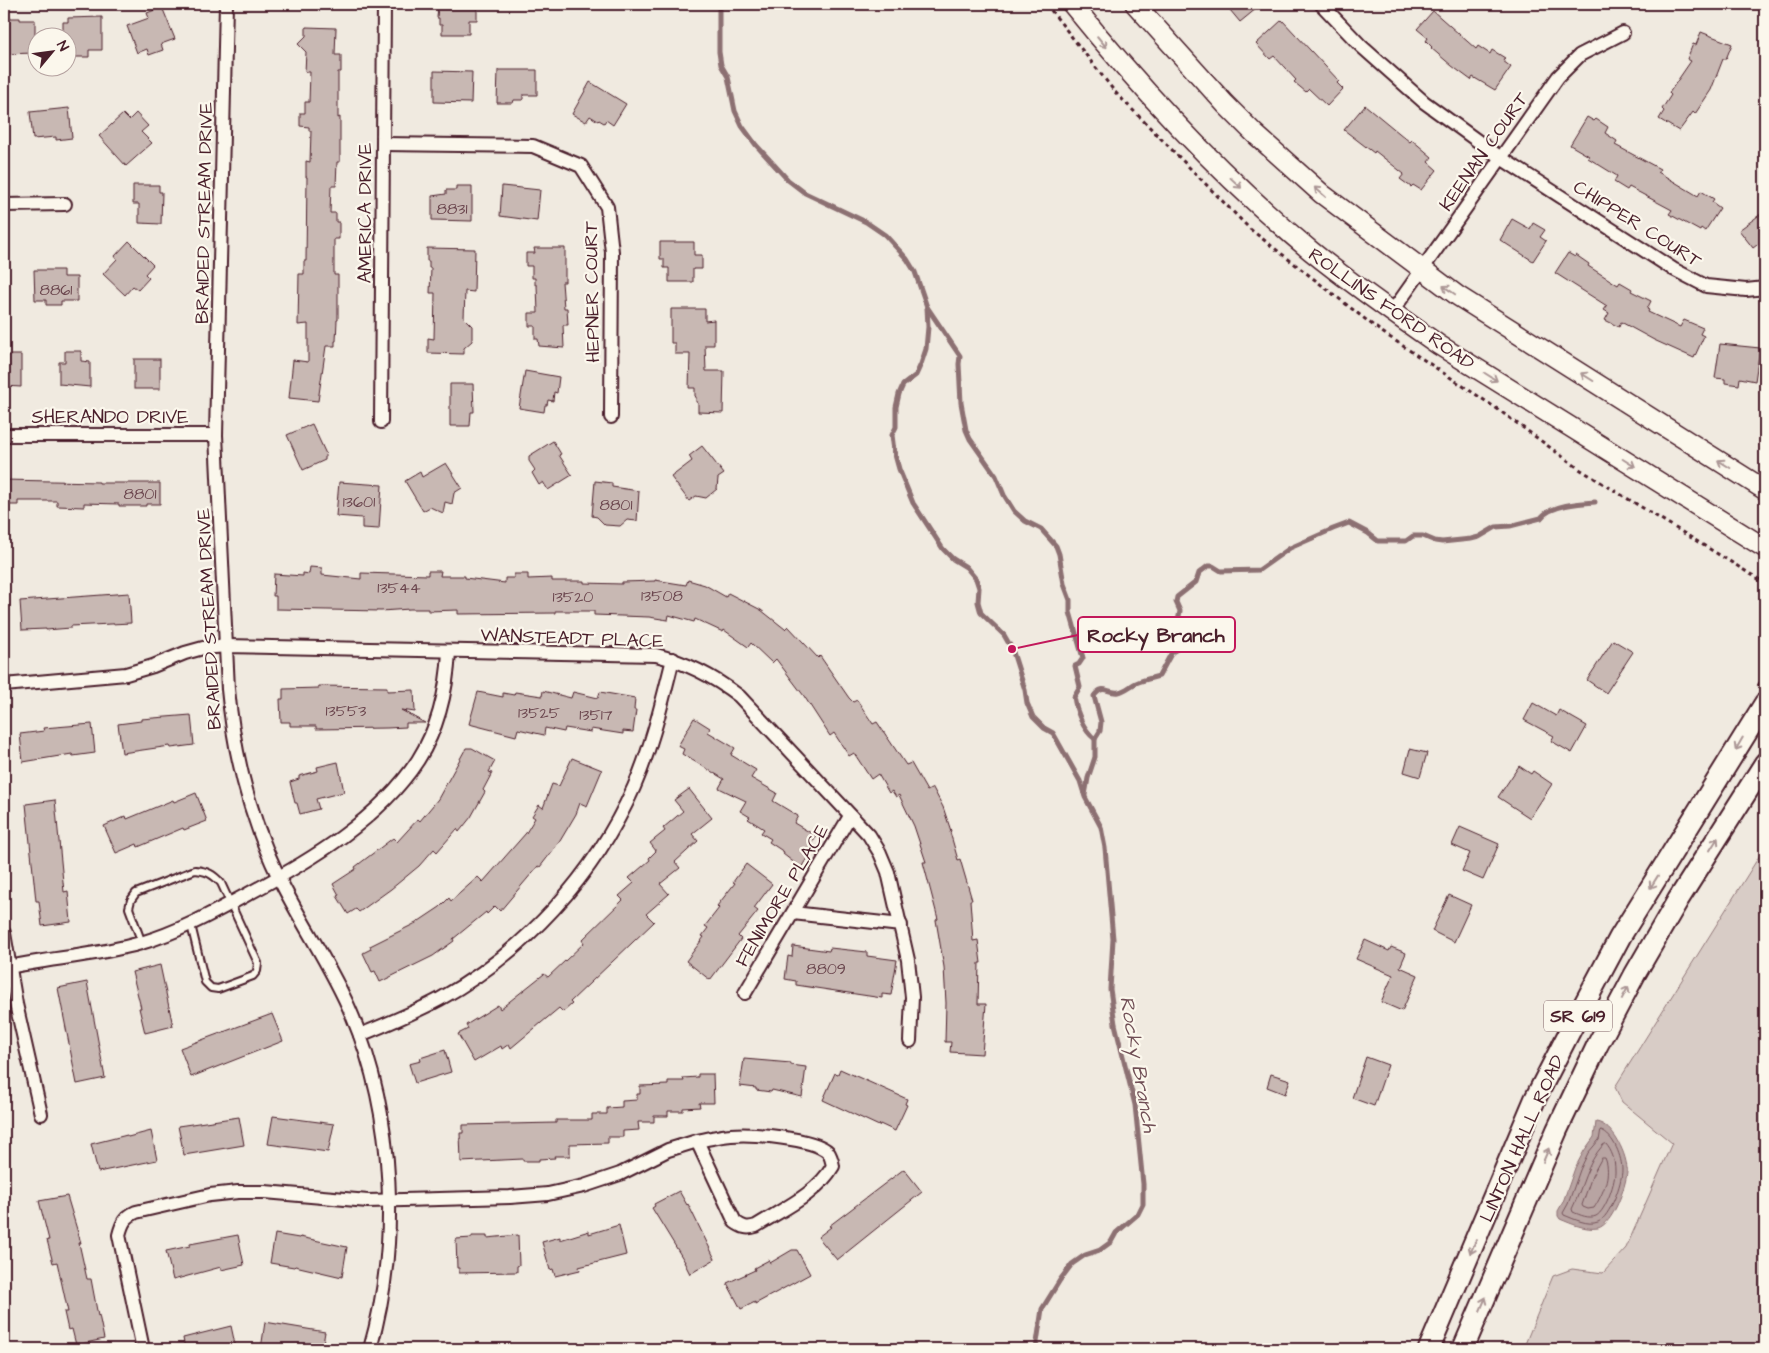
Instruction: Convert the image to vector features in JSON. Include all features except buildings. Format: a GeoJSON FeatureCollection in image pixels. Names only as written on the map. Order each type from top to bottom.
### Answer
{"type":"FeatureCollection","features":[{"type":"Feature","properties":{"kind":"main road","name":"ROLLINS FORD ROAD"},"geometry":{"type":"LineString","coordinates":[[1072,4],[1140,86],[1227,175],[1312,251],[1439,345],[1765,548]]}},
{"type":"Feature","properties":{"kind":"main road"},"geometry":{"type":"LineString","coordinates":[[1135,4],[1185,61],[1255,134],[1322,194],[1458,296],[1765,490]]}},
{"type":"Feature","properties":{"kind":"main road","name":"LINTON HALL ROAD"},"geometry":{"type":"LineString","coordinates":[[1429,1349],[1535,1099],[1571,1029],[1620,937],[1765,703]]}},
{"type":"Feature","properties":{"kind":"main road","name":"LINTON HALL ROAD"},"geometry":{"type":"LineString","coordinates":[[1463,1349],[1557,1130],[1596,1046],[1674,908],[1765,763]]}},
{"type":"Feature","properties":{"kind":"street","name":"BRAIDED STREAM DRIVE"},"geometry":{"type":"LineString","coordinates":[[226,4],[216,435],[231,725],[240,769],[252,812],[279,877],[307,930],[334,975],[360,1035],[371,1069],[387,1163],[389,1239],[385,1283],[377,1326],[370,1349]]}},
{"type":"Feature","properties":{"kind":"street","name":"AMERICA DRIVE"},"geometry":{"type":"LineString","coordinates":[[381,422],[384,4]]}},
{"type":"Feature","properties":{"kind":"street","name":"CHIPPER COURT"},"geometry":{"type":"LineString","coordinates":[[1321,4],[1361,46],[1424,102],[1501,158],[1673,269],[1706,286],[1746,290],[1765,288]]}},
{"type":"Feature","properties":{"kind":"street","name":"KEENAN COURT"},"geometry":{"type":"LineString","coordinates":[[1392,312],[1558,77],[1571,62],[1589,49],[1623,33]]}},
{"type":"Feature","properties":{"kind":"street","name":"HEPNER COURT"},"geometry":{"type":"LineString","coordinates":[[383,144],[532,146],[581,166],[607,207],[612,252],[612,417]]}},
{"type":"Feature","properties":{"kind":"street"},"geometry":{"type":"LineString","coordinates":[[4,206],[65,204]]}},
{"type":"Feature","properties":{"kind":"street","name":"SHERANDO DRIVE"},"geometry":{"type":"LineString","coordinates":[[4,435],[216,435]]}},
{"type":"Feature","properties":{"kind":"street","name":"WANSTEADT PLACE"},"geometry":{"type":"LineString","coordinates":[[4,685],[126,674],[203,648],[227,646],[656,655],[696,668],[711,676],[738,696],[869,835],[880,853],[888,872],[908,960],[912,997],[910,1041]]}},
{"type":"Feature","properties":{"kind":"street"},"geometry":{"type":"LineString","coordinates":[[7,967],[96,954],[142,942],[192,925],[313,858],[349,832],[382,802],[407,777],[420,758],[442,706],[448,678],[449,652]]}},
{"type":"Feature","properties":{"kind":"street"},"geometry":{"type":"LineString","coordinates":[[360,1035],[441,998],[479,974],[545,918],[571,889],[594,859],[616,823],[635,786],[650,746],[673,659]]}},
{"type":"Feature","properties":{"kind":"street","name":"FENIMORE PLACE"},"geometry":{"type":"LineString","coordinates":[[745,994],[850,816]]}},
{"type":"Feature","properties":{"kind":"street"},"geometry":{"type":"LineString","coordinates":[[792,913],[901,925]]}},
{"type":"Feature","properties":{"kind":"street"},"geometry":{"type":"LineString","coordinates":[[4,933],[7,967],[41,1114]]}},
{"type":"Feature","properties":{"kind":"street"},"geometry":{"type":"LineString","coordinates":[[143,1349],[119,1235],[122,1224],[128,1216],[136,1212],[210,1195],[238,1192],[265,1192],[368,1201],[510,1197],[548,1194],[584,1186],[620,1174],[668,1150],[696,1141],[730,1135],[760,1135],[790,1139],[822,1148],[831,1158],[833,1166],[816,1188],[750,1228],[735,1222],[696,1141]]}},
{"type":"Feature","properties":{"kind":"lane"},"geometry":{"type":"LineString","coordinates":[[142,942],[129,908],[131,900],[136,893],[195,870],[205,871],[221,883],[258,963],[258,971],[253,976],[218,989],[211,988],[205,982],[192,925]]}},
{"type":"Feature","properties":{"kind":"shaded area"},"geometry":{"type":"Polygon","coordinates":[[[1765,847],[1765,1349],[1523,1349],[1553,1276],[1572,1269],[1603,1273],[1626,1248],[1672,1143],[1622,1102],[1615,1087],[1765,847]]]}},
{"type":"Feature","properties":{"kind":"water"},"geometry":{"type":"Polygon","coordinates":[[[1596,1122],[1608,1128],[1614,1134],[1625,1158],[1627,1172],[1618,1204],[1609,1220],[1598,1228],[1588,1228],[1560,1219],[1558,1211],[1575,1168],[1594,1137],[1596,1122]]]}},
{"type":"Feature","properties":{"kind":"waterway","name":"Rocky Branch"},"geometry":{"type":"LineString","coordinates":[[719,4],[719,52],[721,65],[728,77],[735,111],[742,126],[756,145],[788,180],[805,193],[866,222],[885,235],[907,259],[915,272],[927,307],[928,327],[926,349],[921,364],[916,375],[903,385],[896,407],[896,427],[892,435],[899,469],[913,503],[943,549],[953,559],[966,567],[976,579],[979,588],[978,602],[981,613],[1004,635],[1012,649],[1025,690],[1027,703],[1033,717],[1044,728],[1053,733],[1080,781],[1085,797],[1101,827],[1105,848],[1113,939],[1110,989],[1115,1024],[1135,1105],[1143,1184],[1143,1204],[1138,1214],[1116,1233],[1111,1242],[1100,1250],[1085,1255],[1072,1264],[1060,1280],[1042,1309],[1036,1349]]}},
{"type":"Feature","properties":{"kind":"waterway"},"geometry":{"type":"LineString","coordinates":[[927,307],[960,356],[961,403],[966,430],[970,439],[996,476],[1004,495],[1014,511],[1025,521],[1041,529],[1056,546],[1064,584],[1070,600],[1070,612],[1083,658],[1075,666],[1080,687],[1074,697],[1075,702],[1078,714],[1095,739]]}},
{"type":"Feature","properties":{"kind":"waterway"},"geometry":{"type":"LineString","coordinates":[[1085,795],[1095,757],[1095,739],[1100,731],[1101,722],[1094,696],[1100,690],[1119,692],[1134,684],[1159,676],[1172,652],[1184,645],[1177,626],[1180,611],[1176,602],[1177,597],[1196,582],[1199,573],[1208,566],[1213,566],[1221,571],[1259,570],[1290,548],[1349,523],[1368,533],[1378,541],[1406,541],[1413,536],[1423,536],[1442,542],[1479,537],[1496,527],[1510,526],[1541,518],[1558,507],[1595,502]]}},
{"type":"Feature","properties":{"kind":"place","name":"Rocky Branch"},"geometry":{"type":"Point","coordinates":[1012,649]}}]}
